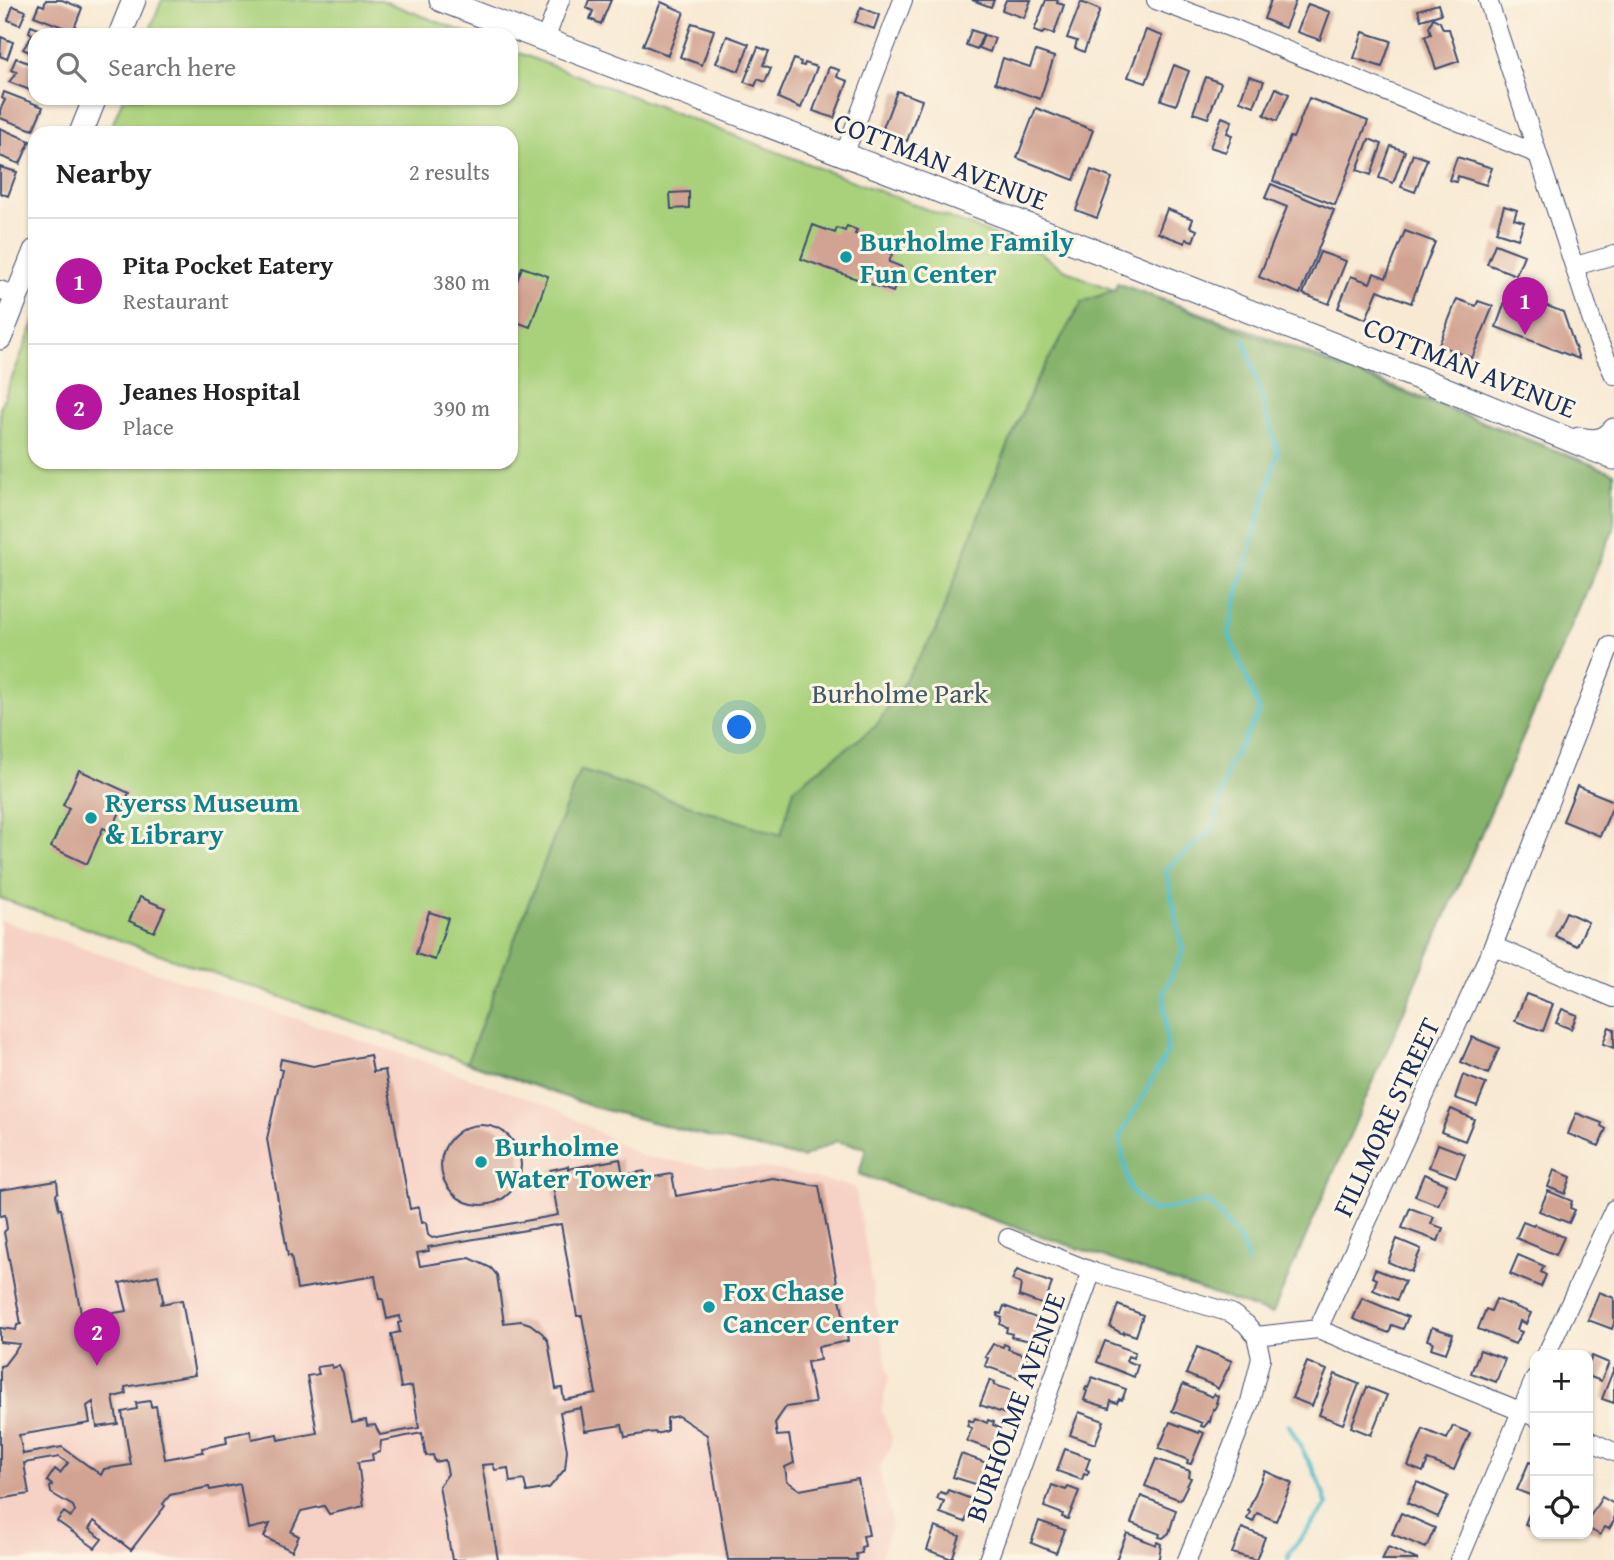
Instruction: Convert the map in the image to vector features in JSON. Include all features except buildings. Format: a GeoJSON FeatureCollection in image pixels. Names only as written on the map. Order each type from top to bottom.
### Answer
{"type":"FeatureCollection","features":[{"type":"Feature","properties":{"kind":"main road"},"geometry":{"type":"LineString","coordinates":[[123,28],[134,0]]}},
{"type":"Feature","properties":{"kind":"main road","name":"COTTMAN AVENUE"},"geometry":{"type":"LineString","coordinates":[[440,0],[514,28]]}},
{"type":"Feature","properties":{"kind":"main road","name":"COTTMAN AVENUE"},"geometry":{"type":"LineString","coordinates":[[518,30],[1119,260],[1614,458]]}},
{"type":"Feature","properties":{"kind":"main road"},"geometry":{"type":"LineString","coordinates":[[84,126],[92,105]]}},
{"type":"Feature","properties":{"kind":"main road"},"geometry":{"type":"LineString","coordinates":[[0,338],[8,293],[28,262]]}},
{"type":"Feature","properties":{"kind":"main road"},"geometry":{"type":"LineString","coordinates":[[1566,437],[1594,442],[1607,438],[1614,430]]}},
{"type":"Feature","properties":{"kind":"street"},"geometry":{"type":"LineString","coordinates":[[545,40],[560,0]]}},
{"type":"Feature","properties":{"kind":"street"},"geometry":{"type":"LineString","coordinates":[[844,155],[903,0]]}},
{"type":"Feature","properties":{"kind":"street"},"geometry":{"type":"LineString","coordinates":[[1156,0],[1237,30],[1538,154]]}},
{"type":"Feature","properties":{"kind":"street"},"geometry":{"type":"LineString","coordinates":[[1488,0],[1598,340],[1614,375]]}},
{"type":"Feature","properties":{"kind":"street"},"geometry":{"type":"LineString","coordinates":[[1575,266],[1614,254]]}},
{"type":"Feature","properties":{"kind":"street","name":"FILLMORE STREET"},"geometry":{"type":"LineString","coordinates":[[1318,1329],[1493,946],[1610,646]]}},
{"type":"Feature","properties":{"kind":"street"},"geometry":{"type":"LineString","coordinates":[[1493,946],[1614,998]]}},
{"type":"Feature","properties":{"kind":"street"},"geometry":{"type":"LineString","coordinates":[[1548,1350],[1614,1209]]}},
{"type":"Feature","properties":{"kind":"street"},"geometry":{"type":"LineString","coordinates":[[1008,1238],[1092,1271],[1231,1314],[1246,1324],[1256,1336],[1261,1358],[1250,1402],[1187,1560]]}},
{"type":"Feature","properties":{"kind":"street","name":"BURHOLME AVENUE"},"geometry":{"type":"LineString","coordinates":[[988,1560],[1092,1271]]}},
{"type":"Feature","properties":{"kind":"street"},"geometry":{"type":"LineString","coordinates":[[1256,1336],[1318,1329],[1528,1414],[1459,1560]]}},
{"type":"Feature","properties":{"kind":"street"},"geometry":{"type":"LineString","coordinates":[[1593,1442],[1614,1452]]}},
{"type":"Feature","properties":{"kind":"shaded area"},"geometry":{"type":"Polygon","coordinates":[[[0,920],[417,1059],[557,1109],[641,1156],[710,1167],[768,1168],[855,1187],[889,1377],[881,1410],[892,1437],[890,1450],[879,1467],[892,1523],[880,1560],[0,1560],[0,920]]]}},
{"type":"Feature","properties":{"kind":"green space"},"geometry":{"type":"Polygon","coordinates":[[[162,0],[381,0],[454,28],[151,28],[162,0]]]}},
{"type":"Feature","properties":{"kind":"green space","name":"Burholme Park"},"geometry":{"type":"Polygon","coordinates":[[[518,53],[1041,253],[1067,270],[1095,283],[1115,290],[1117,283],[1257,333],[1614,473],[1614,528],[1272,1314],[859,1174],[866,1148],[836,1141],[802,1158],[594,1107],[0,898],[0,408],[28,338],[28,469],[518,469],[518,126],[112,126],[120,105],[518,105],[518,53]]]}},
{"type":"Feature","properties":{"kind":"green space"},"geometry":{"type":"Polygon","coordinates":[[[1117,283],[1614,473],[1614,528],[1272,1314],[859,1174],[866,1148],[836,1141],[802,1158],[594,1107],[467,1062],[580,770],[781,835],[794,788],[876,726],[935,632],[985,499],[1035,383],[1082,302],[1115,290],[1117,283]]]}},
{"type":"Feature","properties":{"kind":"waterway"},"geometry":{"type":"LineString","coordinates":[[1244,338],[1278,452],[1238,592],[1229,634],[1260,712],[1228,766],[1214,827],[1166,870],[1183,951],[1164,993],[1167,1053],[1119,1138],[1130,1190],[1151,1211],[1210,1202],[1241,1242],[1248,1262]]}},
{"type":"Feature","properties":{"kind":"waterway"},"geometry":{"type":"LineString","coordinates":[[1288,1560],[1289,1553],[1327,1505],[1319,1481],[1289,1425]]}},
{"type":"Feature","properties":{"kind":"place","name":"Burholme Family Fun Center"},"geometry":{"type":"Point","coordinates":[846,257]}},
{"type":"Feature","properties":{"kind":"place","name":"Pita Pocket Eatery"},"geometry":{"type":"Point","coordinates":[1525,335]}},
{"type":"Feature","properties":{"kind":"place","name":"Ryerss Museum & Library"},"geometry":{"type":"Point","coordinates":[91,818]}},
{"type":"Feature","properties":{"kind":"place","name":"Burholme Water Tower"},"geometry":{"type":"Point","coordinates":[481,1162]}},
{"type":"Feature","properties":{"kind":"place","name":"Fox Chase Cancer Center"},"geometry":{"type":"Point","coordinates":[709,1307]}},
{"type":"Feature","properties":{"kind":"place","name":"Jeanes Hospital"},"geometry":{"type":"Point","coordinates":[97,1366]}}]}
